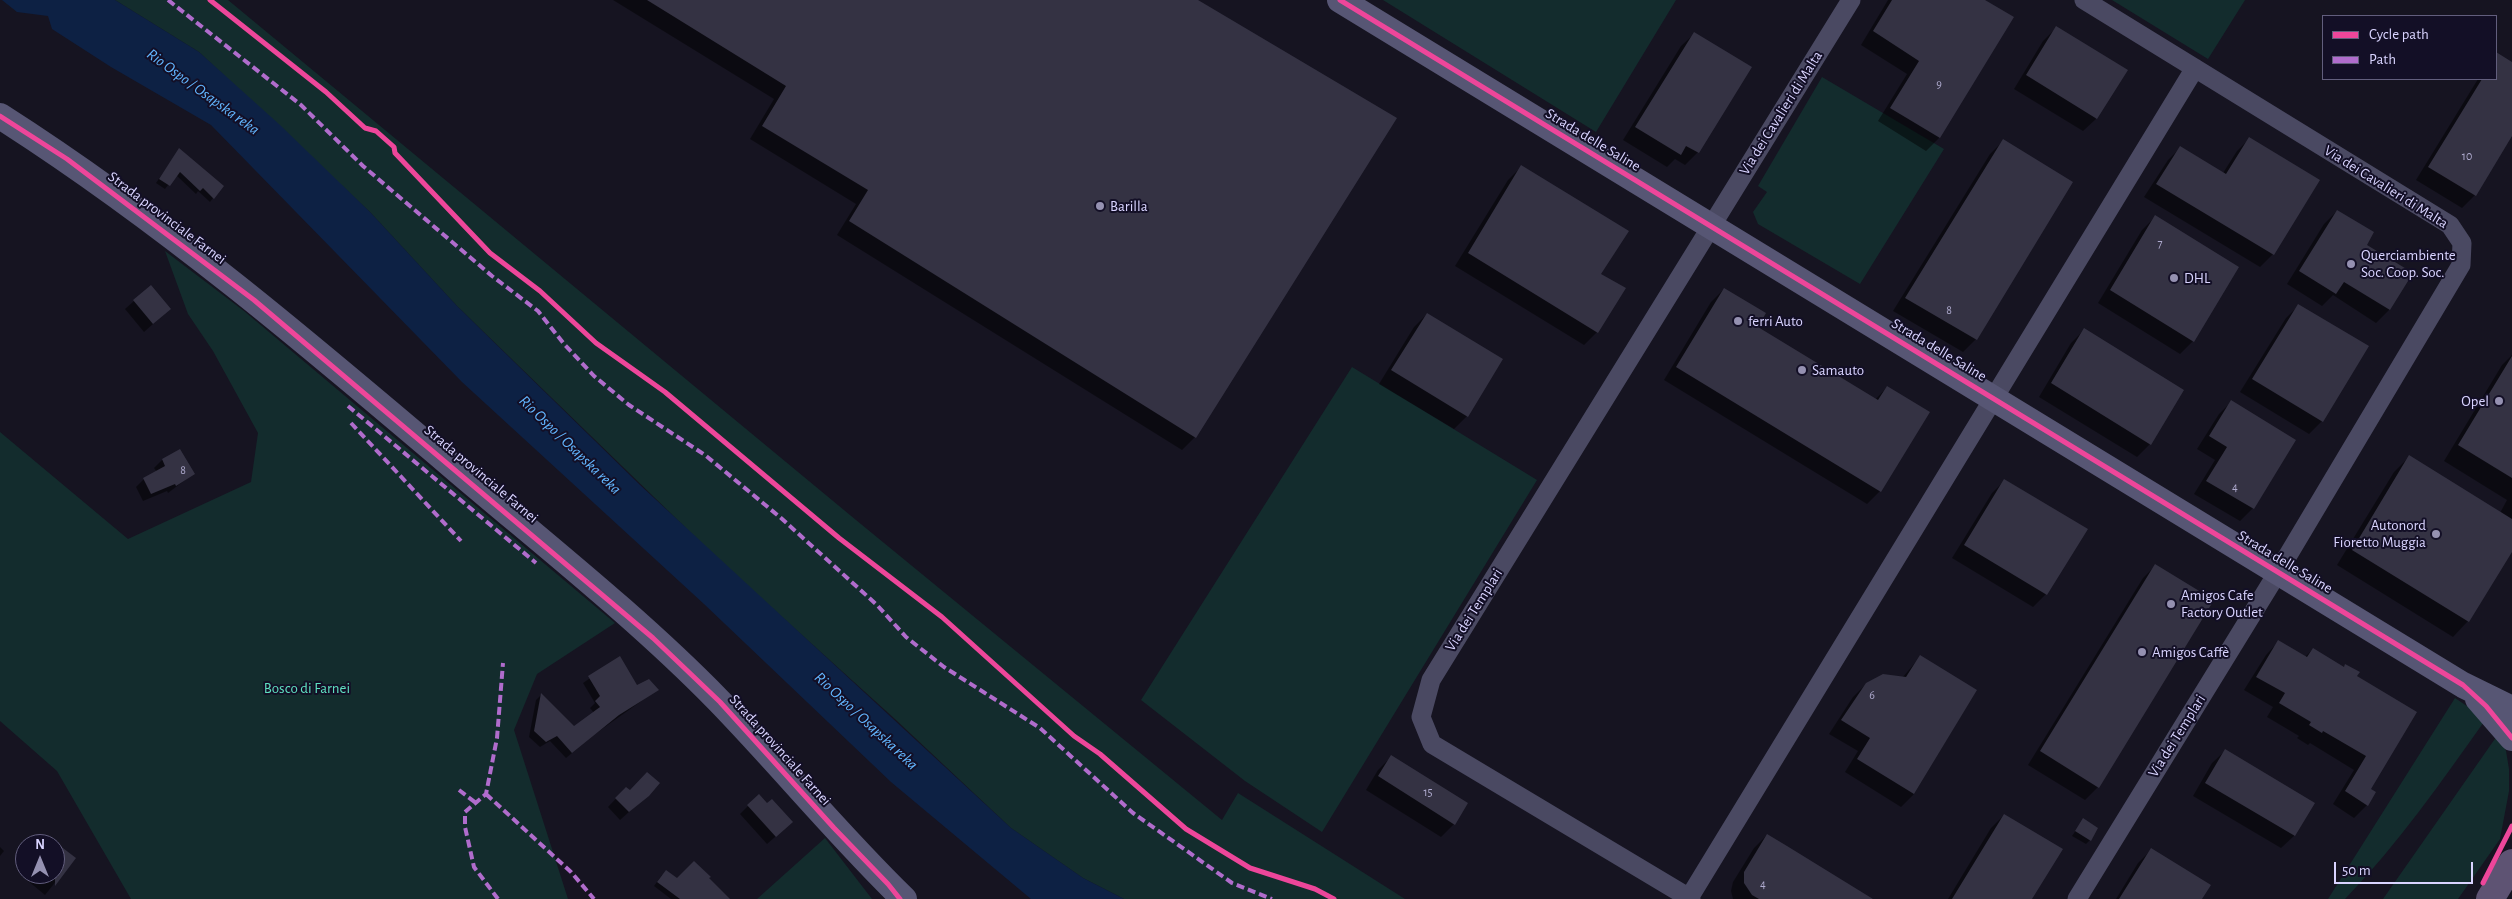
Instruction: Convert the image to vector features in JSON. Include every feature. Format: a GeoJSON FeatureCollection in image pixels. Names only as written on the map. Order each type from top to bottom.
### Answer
{"type":"FeatureCollection","features":[{"type":"Feature","properties":{"kind":"main road"},"geometry":{"type":"LineString","coordinates":[[2490,899],[2512,863]]}},
{"type":"Feature","properties":{"kind":"street","name":"Strada delle Saline"},"geometry":{"type":"LineString","coordinates":[[1340,0],[2463,685],[2512,709]]}},
{"type":"Feature","properties":{"kind":"street","name":"Via dei Cavalieri di Malta"},"geometry":{"type":"LineString","coordinates":[[1710,226],[1851,0]]}},
{"type":"Feature","properties":{"kind":"street","name":"Via dei Cavalieri di Malta"},"geometry":{"type":"LineString","coordinates":[[2084,0],[2450,225],[2462,243],[2461,265],[2278,572]]}},
{"type":"Feature","properties":{"kind":"street"},"geometry":{"type":"LineString","coordinates":[[1690,898],[2195,68]]}},
{"type":"Feature","properties":{"kind":"street","name":"Strada provinciale Farnei"},"geometry":{"type":"LineString","coordinates":[[0,116],[67,159],[254,300],[654,638],[720,702],[834,828],[904,899]]}},
{"type":"Feature","properties":{"kind":"street","name":"Via dei Templari"},"geometry":{"type":"LineString","coordinates":[[1690,898],[1432,744],[1421,717],[1431,680],[1710,226]]}},
{"type":"Feature","properties":{"kind":"street","name":"Via dei Templari"},"geometry":{"type":"LineString","coordinates":[[2077,899],[2278,572]]}},
{"type":"Feature","properties":{"kind":"street","name":"Strada delle Saline"},"geometry":{"type":"LineString","coordinates":[[2463,685],[2486,706],[2512,738]]}},
{"type":"Feature","properties":{"kind":"green space"},"geometry":{"type":"Polygon","coordinates":[[[115,0],[228,0],[1222,820],[1238,793],[1405,899],[1124,899],[1083,878],[1011,828],[895,719],[720,561],[457,306],[370,212],[199,52],[115,0]]]}},
{"type":"Feature","properties":{"kind":"green space"},"geometry":{"type":"Polygon","coordinates":[[[1383,0],[1676,0],[1596,132],[1383,0]]]}},
{"type":"Feature","properties":{"kind":"green space"},"geometry":{"type":"Polygon","coordinates":[[[2112,0],[2245,0],[2208,59],[2112,0]]]}},
{"type":"Feature","properties":{"kind":"green space"},"geometry":{"type":"Polygon","coordinates":[[[1822,77],[1944,149],[1860,284],[1758,224],[1753,212],[1767,192],[1758,186],[1822,77]]]}},
{"type":"Feature","properties":{"kind":"green space","name":"Bosco di Farnei"},"geometry":{"type":"Polygon","coordinates":[[[165,251],[244,311],[615,623],[537,674],[514,730],[568,899],[131,899],[57,771],[0,721],[0,432],[128,539],[251,482],[258,433],[213,351],[188,314],[165,251]]]}},
{"type":"Feature","properties":{"kind":"green space"},"geometry":{"type":"Polygon","coordinates":[[[1352,367],[1537,480],[1322,832],[1245,781],[1141,700],[1352,367]]]}},
{"type":"Feature","properties":{"kind":"green space"},"geometry":{"type":"Polygon","coordinates":[[[2455,698],[2486,719],[2419,812],[2364,878],[2345,899],[2328,899],[2455,698]]]}},
{"type":"Feature","properties":{"kind":"green space"},"geometry":{"type":"Polygon","coordinates":[[[2499,733],[2506,751],[2509,769],[2509,791],[2500,839],[2458,899],[2383,899],[2499,733]]]}},
{"type":"Feature","properties":{"kind":"green space"},"geometry":{"type":"Polygon","coordinates":[[[825,838],[872,899],[757,899],[825,838]]]}},
{"type":"Feature","properties":{"kind":"water","name":"Rio Ospo / Osapska reka"},"geometry":{"type":"Polygon","coordinates":[[[2,0],[115,0],[199,52],[280,125],[370,212],[457,306],[640,485],[1011,828],[1083,878],[1124,899],[1031,899],[891,782],[704,604],[462,382],[211,125],[111,67],[52,29],[48,16],[17,12],[2,0]]]}},
{"type":"Feature","properties":{"kind":"building","name":"Barilla"},"geometry":{"type":"Polygon","coordinates":[[[647,0],[1198,0],[1397,118],[1196,438],[849,221],[868,190],[762,126],[786,86],[647,0]]]}},
{"type":"Feature","properties":{"kind":"building"},"geometry":{"type":"Polygon","coordinates":[[[1892,0],[1985,0],[2014,17],[1940,138],[1890,108],[1919,61],[1873,31],[1892,0]]]}},
{"type":"Feature","properties":{"kind":"building"},"geometry":{"type":"Polygon","coordinates":[[[2056,26],[2128,70],[2097,119],[2026,75],[2056,26]]]}},
{"type":"Feature","properties":{"kind":"building"},"geometry":{"type":"Polygon","coordinates":[[[1694,32],[1752,67],[1699,153],[1686,146],[1681,155],[1635,127],[1694,32]]]}},
{"type":"Feature","properties":{"kind":"building"},"geometry":{"type":"Polygon","coordinates":[[[2497,53],[2512,62],[2512,136],[2476,196],[2428,167],[2481,80],[2497,80],[2497,53]]]}},
{"type":"Feature","properties":{"kind":"building"},"geometry":{"type":"Polygon","coordinates":[[[2249,137],[2320,180],[2274,255],[2156,184],[2180,146],[2226,174],[2249,137]]]}},
{"type":"Feature","properties":{"kind":"building"},"geometry":{"type":"Polygon","coordinates":[[[2003,139],[2073,182],[1977,340],[1905,298],[2003,139]]]}},
{"type":"Feature","properties":{"kind":"building"},"geometry":{"type":"Polygon","coordinates":[[[179,148],[224,186],[214,199],[203,188],[200,191],[180,172],[170,186],[159,179],[179,148]]]}},
{"type":"Feature","properties":{"kind":"building"},"geometry":{"type":"Polygon","coordinates":[[[1521,165],[1629,231],[1601,274],[1626,288],[1598,333],[1468,253],[1521,165]]]}},
{"type":"Feature","properties":{"kind":"building","name":"Querciambiente Soc. Coop. Soc."},"geometry":{"type":"Polygon","coordinates":[[[2337,210],[2374,232],[2367,245],[2413,273],[2390,310],[2344,282],[2336,294],[2299,271],[2337,210]]]}},
{"type":"Feature","properties":{"kind":"building","name":"DHL"},"geometry":{"type":"Polygon","coordinates":[[[2155,215],[2239,267],[2194,342],[2110,290],[2155,215]]]}},
{"type":"Feature","properties":{"kind":"building"},"geometry":{"type":"Polygon","coordinates":[[[151,285],[171,309],[153,324],[133,300],[151,285]]]}},
{"type":"Feature","properties":{"kind":"building"},"geometry":{"type":"Polygon","coordinates":[[[1724,288],[1766,313],[1758,327],[1878,400],[1887,386],[1930,412],[1881,492],[1676,367],[1724,288]]]}},
{"type":"Feature","properties":{"kind":"building"},"geometry":{"type":"Polygon","coordinates":[[[2298,304],[2369,346],[2323,422],[2252,379],[2298,304]]]}},
{"type":"Feature","properties":{"kind":"building"},"geometry":{"type":"Polygon","coordinates":[[[1427,313],[1503,359],[1468,417],[1391,370],[1427,313]]]}},
{"type":"Feature","properties":{"kind":"building"},"geometry":{"type":"Polygon","coordinates":[[[2084,328],[2184,390],[2151,445],[2051,383],[2084,328]]]}},
{"type":"Feature","properties":{"kind":"building","name":"Opel"},"geometry":{"type":"Polygon","coordinates":[[[2512,356],[2512,478],[2458,445],[2512,356]]]}},
{"type":"Feature","properties":{"kind":"building"},"geometry":{"type":"Polygon","coordinates":[[[2231,400],[2296,440],[2254,509],[2206,481],[2227,447],[2209,436],[2231,400]]]}},
{"type":"Feature","properties":{"kind":"building"},"geometry":{"type":"Polygon","coordinates":[[[180,449],[195,474],[176,486],[175,484],[151,494],[143,478],[165,466],[162,459],[180,449]]]}},
{"type":"Feature","properties":{"kind":"building","name":"Autonord Fioretto Muggia"},"geometry":{"type":"Polygon","coordinates":[[[2409,455],[2512,519],[2512,552],[2469,622],[2352,550],[2409,455]]]}},
{"type":"Feature","properties":{"kind":"building"},"geometry":{"type":"Polygon","coordinates":[[[2004,479],[2088,529],[2047,595],[1964,545],[2004,479]]]}},
{"type":"Feature","properties":{"kind":"building","name":"Amigos Caffè"},"geometry":{"type":"Polygon","coordinates":[[[2155,564],[2214,600],[2099,788],[2040,751],[2155,564]]]}},
{"type":"Feature","properties":{"kind":"building"},"geometry":{"type":"Polygon","coordinates":[[[2278,640],[2307,657],[2313,648],[2344,667],[2345,664],[2360,672],[2357,676],[2417,712],[2371,789],[2376,792],[2368,806],[2345,791],[2366,756],[2309,725],[2311,722],[2279,703],[2285,693],[2256,677],[2278,640]]]}},
{"type":"Feature","properties":{"kind":"building"},"geometry":{"type":"Polygon","coordinates":[[[1920,655],[1977,690],[1914,794],[1857,759],[1870,738],[1841,720],[1866,683],[1883,674],[1906,677],[1920,655]]]}},
{"type":"Feature","properties":{"kind":"building"},"geometry":{"type":"Polygon","coordinates":[[[620,656],[637,685],[649,679],[659,690],[619,715],[572,753],[557,736],[546,742],[534,731],[541,693],[574,726],[600,707],[595,701],[600,696],[588,676],[620,656]]]}},
{"type":"Feature","properties":{"kind":"building"},"geometry":{"type":"Polygon","coordinates":[[[2225,749],[2315,803],[2295,836],[2205,783],[2225,749]]]}},
{"type":"Feature","properties":{"kind":"building"},"geometry":{"type":"Polygon","coordinates":[[[1391,755],[1468,803],[1455,825],[1378,776],[1391,755]]]}},
{"type":"Feature","properties":{"kind":"building"},"geometry":{"type":"Polygon","coordinates":[[[647,772],[660,783],[649,796],[629,812],[615,798],[626,787],[630,790],[647,772]]]}},
{"type":"Feature","properties":{"kind":"building"},"geometry":{"type":"Polygon","coordinates":[[[759,794],[767,803],[772,799],[793,822],[776,837],[747,805],[759,794]]]}},
{"type":"Feature","properties":{"kind":"building"},"geometry":{"type":"Polygon","coordinates":[[[2004,814],[2063,849],[2032,899],[1952,899],[2004,814]]]}},
{"type":"Feature","properties":{"kind":"building"},"geometry":{"type":"Polygon","coordinates":[[[2083,818],[2098,828],[2091,841],[2075,831],[2083,818]]]}},
{"type":"Feature","properties":{"kind":"building"},"geometry":{"type":"Polygon","coordinates":[[[1767,834],[1873,899],[1759,899],[1752,895],[1744,883],[1744,872],[1767,834]]]}},
{"type":"Feature","properties":{"kind":"building"},"geometry":{"type":"Polygon","coordinates":[[[2151,848],[2211,885],[2202,899],[2119,899],[2151,848]]]}},
{"type":"Feature","properties":{"kind":"building"},"geometry":{"type":"Polygon","coordinates":[[[65,850],[76,858],[65,873],[65,850]]]}},
{"type":"Feature","properties":{"kind":"building"},"geometry":{"type":"Polygon","coordinates":[[[694,861],[730,899],[680,899],[657,882],[666,870],[677,878],[694,861]]]}},
{"type":"Feature","properties":{"kind":"marked path"},"geometry":{"type":"LineString","coordinates":[[168,0],[301,105],[363,166],[492,276],[538,311],[564,344],[594,376],[629,405],[705,455],[781,518],[877,605],[906,637],[944,667],[1040,728],[1133,813],[1232,883],[1272,899]]}},
{"type":"Feature","properties":{"kind":"marked path"},"geometry":{"type":"LineString","coordinates":[[348,406],[536,563]]}},
{"type":"Feature","properties":{"kind":"marked path"},"geometry":{"type":"LineString","coordinates":[[351,423],[461,541]]}},
{"type":"Feature","properties":{"kind":"marked path"},"geometry":{"type":"LineString","coordinates":[[498,899],[474,867],[465,827],[465,812],[486,794],[497,738],[503,663]]}},
{"type":"Feature","properties":{"kind":"marked path"},"geometry":{"type":"LineString","coordinates":[[459,790],[476,803]]}},
{"type":"Feature","properties":{"kind":"marked path"},"geometry":{"type":"LineString","coordinates":[[486,794],[571,872],[594,899]]}},
{"type":"Feature","properties":{"kind":"cycle path"},"geometry":{"type":"LineString","coordinates":[[210,0],[326,92],[365,128],[376,131],[394,147],[395,153],[490,253],[540,291],[596,343],[665,392],[839,538],[942,617],[1074,736],[1100,754],[1186,829],[1250,868],[1315,889],[1334,899]]}},
{"type":"Feature","properties":{"kind":"cycle path"},"geometry":{"type":"LineString","coordinates":[[1340,0],[2463,685],[2486,706],[2512,738]]}},
{"type":"Feature","properties":{"kind":"cycle path"},"geometry":{"type":"LineString","coordinates":[[0,116],[67,159],[254,300],[653,638],[720,702],[900,899]]}},
{"type":"Feature","properties":{"kind":"cycle path"},"geometry":{"type":"LineString","coordinates":[[2483,883],[2512,826]]}},
{"type":"Feature","properties":{"kind":"place","name":"Barilla"},"geometry":{"type":"Point","coordinates":[1100,206]}},
{"type":"Feature","properties":{"kind":"place","name":"Querciambiente Soc. Coop. Soc."},"geometry":{"type":"Point","coordinates":[2351,264]}},
{"type":"Feature","properties":{"kind":"place","name":"DHL"},"geometry":{"type":"Point","coordinates":[2174,278]}},
{"type":"Feature","properties":{"kind":"place","name":"ferri Auto"},"geometry":{"type":"Point","coordinates":[1738,321]}},
{"type":"Feature","properties":{"kind":"place","name":"Samauto"},"geometry":{"type":"Point","coordinates":[1802,370]}},
{"type":"Feature","properties":{"kind":"place","name":"Opel"},"geometry":{"type":"Point","coordinates":[2499,401]}},
{"type":"Feature","properties":{"kind":"place","name":"Autonord Fioretto Muggia"},"geometry":{"type":"Point","coordinates":[2436,534]}},
{"type":"Feature","properties":{"kind":"place","name":"Amigos Cafe Factory Outlet"},"geometry":{"type":"Point","coordinates":[2171,604]}},
{"type":"Feature","properties":{"kind":"place","name":"Amigos Caffè"},"geometry":{"type":"Point","coordinates":[2142,652]}}]}
